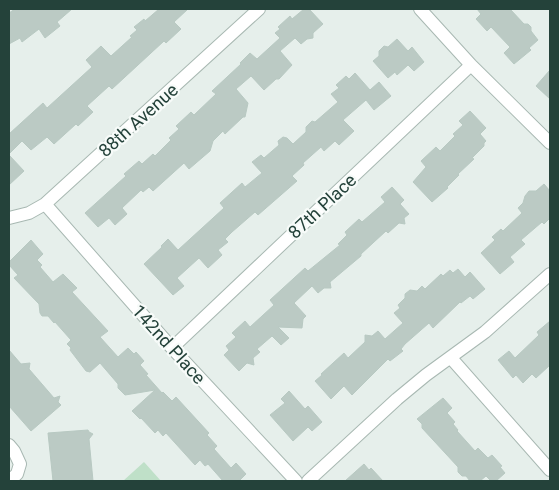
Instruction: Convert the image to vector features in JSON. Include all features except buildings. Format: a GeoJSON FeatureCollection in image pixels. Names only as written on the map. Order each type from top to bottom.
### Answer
{"type":"FeatureCollection","features":[{"type":"Feature","properties":{"kind":"street","name":"88th Avenue"},"geometry":{"type":"LineString","coordinates":[[9,218],[29,213],[45,204],[259,9]]}},
{"type":"Feature","properties":{"kind":"street"},"geometry":{"type":"LineString","coordinates":[[420,9],[471,65],[550,143]]}},
{"type":"Feature","properties":{"kind":"street","name":"87th Place"},"geometry":{"type":"LineString","coordinates":[[172,348],[471,65]]}},
{"type":"Feature","properties":{"kind":"street","name":"142nd Place"},"geometry":{"type":"LineString","coordinates":[[45,204],[172,348],[296,481]]}},
{"type":"Feature","properties":{"kind":"street"},"geometry":{"type":"LineString","coordinates":[[308,481],[396,399],[508,313],[550,274]]}},
{"type":"Feature","properties":{"kind":"street"},"geometry":{"type":"LineString","coordinates":[[451,358],[550,470]]}},
{"type":"Feature","properties":{"kind":"street"},"geometry":{"type":"LineString","coordinates":[[9,444],[20,464],[17,474],[9,481]]}},
{"type":"Feature","properties":{"kind":"green space"},"geometry":{"type":"Polygon","coordinates":[[[144,462],[161,481],[123,481],[144,462]]]}}]}
